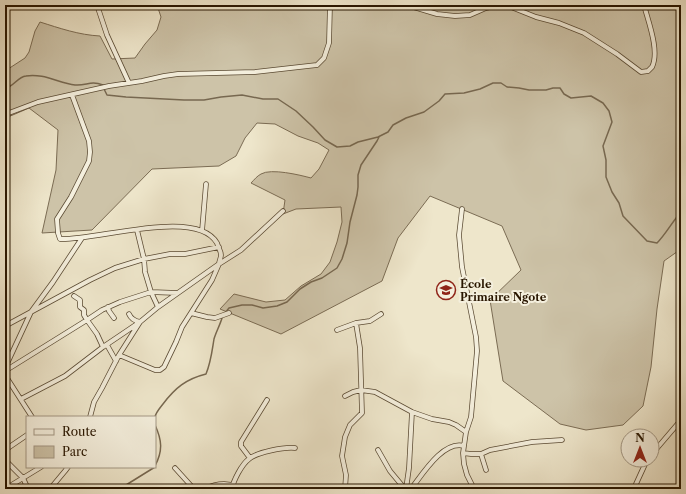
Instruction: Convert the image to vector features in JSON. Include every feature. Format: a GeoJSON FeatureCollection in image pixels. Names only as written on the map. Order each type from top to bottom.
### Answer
{"type":"FeatureCollection","features":[{"type":"Feature","properties":{"kind":"street"},"geometry":{"type":"LineString","coordinates":[[97,5],[107,35],[129,83]]}},
{"type":"Feature","properties":{"kind":"street"},"geometry":{"type":"LineString","coordinates":[[5,116],[38,102],[109,86],[178,74],[255,72],[317,65],[324,58],[329,43],[330,5]]}},
{"type":"Feature","properties":{"kind":"street"},"geometry":{"type":"LineString","coordinates":[[407,5],[437,14],[455,16],[470,15],[486,8],[498,5],[511,7],[584,33],[618,54],[641,72],[648,72],[652,66],[655,50],[644,5]]}},
{"type":"Feature","properties":{"kind":"street"},"geometry":{"type":"LineString","coordinates":[[72,95],[89,141],[90,152],[89,161],[72,197],[57,219],[60,239],[67,240],[156,227],[186,227],[202,231],[211,237],[219,247],[221,254],[219,264],[212,280],[182,326],[164,367],[160,370],[151,369],[119,355]]}},
{"type":"Feature","properties":{"kind":"street"},"geometry":{"type":"LineString","coordinates":[[202,231],[206,184]]}},
{"type":"Feature","properties":{"kind":"street"},"geometry":{"type":"LineString","coordinates":[[462,209],[459,235],[462,267],[476,337],[477,351],[471,416],[466,432],[463,452],[467,475],[474,489]]}},
{"type":"Feature","properties":{"kind":"street"},"geometry":{"type":"LineString","coordinates":[[21,399],[65,376],[140,322],[177,293],[241,250],[283,212]]}},
{"type":"Feature","properties":{"kind":"street"},"geometry":{"type":"LineString","coordinates":[[137,230],[144,259],[145,272],[151,292],[158,307]]}},
{"type":"Feature","properties":{"kind":"street"},"geometry":{"type":"LineString","coordinates":[[5,370],[31,312],[82,238]]}},
{"type":"Feature","properties":{"kind":"street"},"geometry":{"type":"LineString","coordinates":[[5,326],[115,268],[144,259],[170,254],[185,254],[219,247]]}},
{"type":"Feature","properties":{"kind":"street"},"geometry":{"type":"LineString","coordinates":[[5,370],[108,307],[151,292],[177,293]]}},
{"type":"Feature","properties":{"kind":"street"},"geometry":{"type":"LineString","coordinates":[[74,296],[80,300],[80,307],[85,311],[84,315],[116,361]]}},
{"type":"Feature","properties":{"kind":"street"},"geometry":{"type":"LineString","coordinates":[[108,307],[114,318]]}},
{"type":"Feature","properties":{"kind":"street"},"geometry":{"type":"LineString","coordinates":[[191,313],[215,318],[229,313]]}},
{"type":"Feature","properties":{"kind":"street"},"geometry":{"type":"LineString","coordinates":[[129,314],[136,321],[140,322]]}},
{"type":"Feature","properties":{"kind":"street"},"geometry":{"type":"LineString","coordinates":[[337,330],[356,323],[370,321],[382,314]]}},
{"type":"Feature","properties":{"kind":"street"},"geometry":{"type":"LineString","coordinates":[[90,416],[94,402],[119,355],[140,322]]}},
{"type":"Feature","properties":{"kind":"street"},"geometry":{"type":"LineString","coordinates":[[345,489],[346,475],[342,456],[345,437],[350,425],[362,413],[360,348],[356,323]]}},
{"type":"Feature","properties":{"kind":"street"},"geometry":{"type":"LineString","coordinates":[[5,375],[31,416]]}},
{"type":"Feature","properties":{"kind":"street"},"geometry":{"type":"LineString","coordinates":[[346,396],[361,390],[375,392],[412,412],[432,419],[449,422],[466,432]]}},
{"type":"Feature","properties":{"kind":"street"},"geometry":{"type":"LineString","coordinates":[[250,458],[241,446],[241,442],[267,400]]}},
{"type":"Feature","properties":{"kind":"street"},"geometry":{"type":"LineString","coordinates":[[406,489],[409,468],[412,412]]}},
{"type":"Feature","properties":{"kind":"street"},"geometry":{"type":"LineString","coordinates":[[660,445],[681,420]]}},
{"type":"Feature","properties":{"kind":"street"},"geometry":{"type":"LineString","coordinates":[[5,450],[26,436]]}},
{"type":"Feature","properties":{"kind":"street"},"geometry":{"type":"LineString","coordinates":[[463,452],[481,454],[490,450],[532,442],[562,440]]}},
{"type":"Feature","properties":{"kind":"street"},"geometry":{"type":"LineString","coordinates":[[412,489],[438,456],[454,446],[464,446]]}},
{"type":"Feature","properties":{"kind":"street"},"geometry":{"type":"LineString","coordinates":[[232,489],[233,484],[245,463],[250,458],[266,451],[295,448]]}},
{"type":"Feature","properties":{"kind":"street"},"geometry":{"type":"LineString","coordinates":[[378,450],[390,471],[406,489]]}},
{"type":"Feature","properties":{"kind":"street"},"geometry":{"type":"LineString","coordinates":[[481,454],[486,470]]}},
{"type":"Feature","properties":{"kind":"street"},"geometry":{"type":"LineString","coordinates":[[5,460],[23,478],[28,489]]}},
{"type":"Feature","properties":{"kind":"street"},"geometry":{"type":"LineString","coordinates":[[5,489],[39,468]]}},
{"type":"Feature","properties":{"kind":"street"},"geometry":{"type":"LineString","coordinates":[[50,489],[67,468]]}},
{"type":"Feature","properties":{"kind":"street"},"geometry":{"type":"LineString","coordinates":[[175,468],[194,489]]}},
{"type":"Feature","properties":{"kind":"street"},"geometry":{"type":"LineString","coordinates":[[635,489],[643,468]]}},
{"type":"Feature","properties":{"kind":"street"},"geometry":{"type":"LineString","coordinates":[[205,489],[216,485],[233,484],[247,489]]}},
{"type":"Feature","properties":{"kind":"green space"},"geometry":{"type":"Polygon","coordinates":[[[157,5],[681,5],[681,249],[664,261],[651,367],[643,406],[623,425],[586,430],[560,424],[503,381],[490,300],[521,270],[502,226],[430,196],[398,238],[382,281],[281,334],[220,309],[234,294],[266,302],[285,300],[301,286],[321,274],[330,262],[337,242],[342,222],[341,207],[296,209],[283,214],[285,200],[251,183],[261,174],[266,172],[286,173],[311,178],[319,169],[329,150],[318,143],[298,136],[275,124],[257,123],[245,138],[236,156],[219,166],[152,169],[92,230],[42,233],[56,170],[58,130],[29,108],[8,117],[5,120],[5,71],[25,58],[29,52],[35,31],[40,22],[77,33],[100,36],[112,59],[135,58],[157,30],[161,17],[157,5]]]}},
{"type":"Feature","properties":{"kind":"waterway"},"geometry":{"type":"LineString","coordinates":[[5,88],[11,86],[23,77],[32,75],[75,85],[92,83],[103,85]]}},
{"type":"Feature","properties":{"kind":"waterway"},"geometry":{"type":"LineString","coordinates":[[104,89],[107,95],[126,97],[204,100],[242,95],[263,99],[278,99],[296,111],[325,140],[337,147],[350,146],[358,142],[378,137],[388,132],[393,125],[406,118],[424,112],[439,101],[445,94],[464,93],[480,89],[493,83],[501,83],[507,87],[529,90],[560,88],[564,94],[571,98],[591,96],[603,103],[609,111],[612,122],[603,146],[606,160],[606,177],[612,192],[619,203],[623,216],[647,241],[657,243],[681,212]]}},
{"type":"Feature","properties":{"kind":"waterway"},"geometry":{"type":"LineString","coordinates":[[225,313],[229,308],[242,305],[252,305],[263,308],[277,306],[287,302],[300,289],[311,282],[322,278],[337,268],[342,259],[347,243],[350,222],[357,195],[358,175],[361,165],[379,137]]}},
{"type":"Feature","properties":{"kind":"waterway"},"geometry":{"type":"LineString","coordinates":[[155,416],[167,398],[177,389],[187,381],[206,374],[214,339],[222,318]]}},
{"type":"Feature","properties":{"kind":"waterway"},"geometry":{"type":"LineString","coordinates":[[156,428],[161,446],[156,464]]}},
{"type":"Feature","properties":{"kind":"waterway"},"geometry":{"type":"LineString","coordinates":[[124,489],[126,485],[153,468]]}},
{"type":"Feature","properties":{"kind":"place","name":"École Primaire Ngote"},"geometry":{"type":"Point","coordinates":[446,290]}}]}
